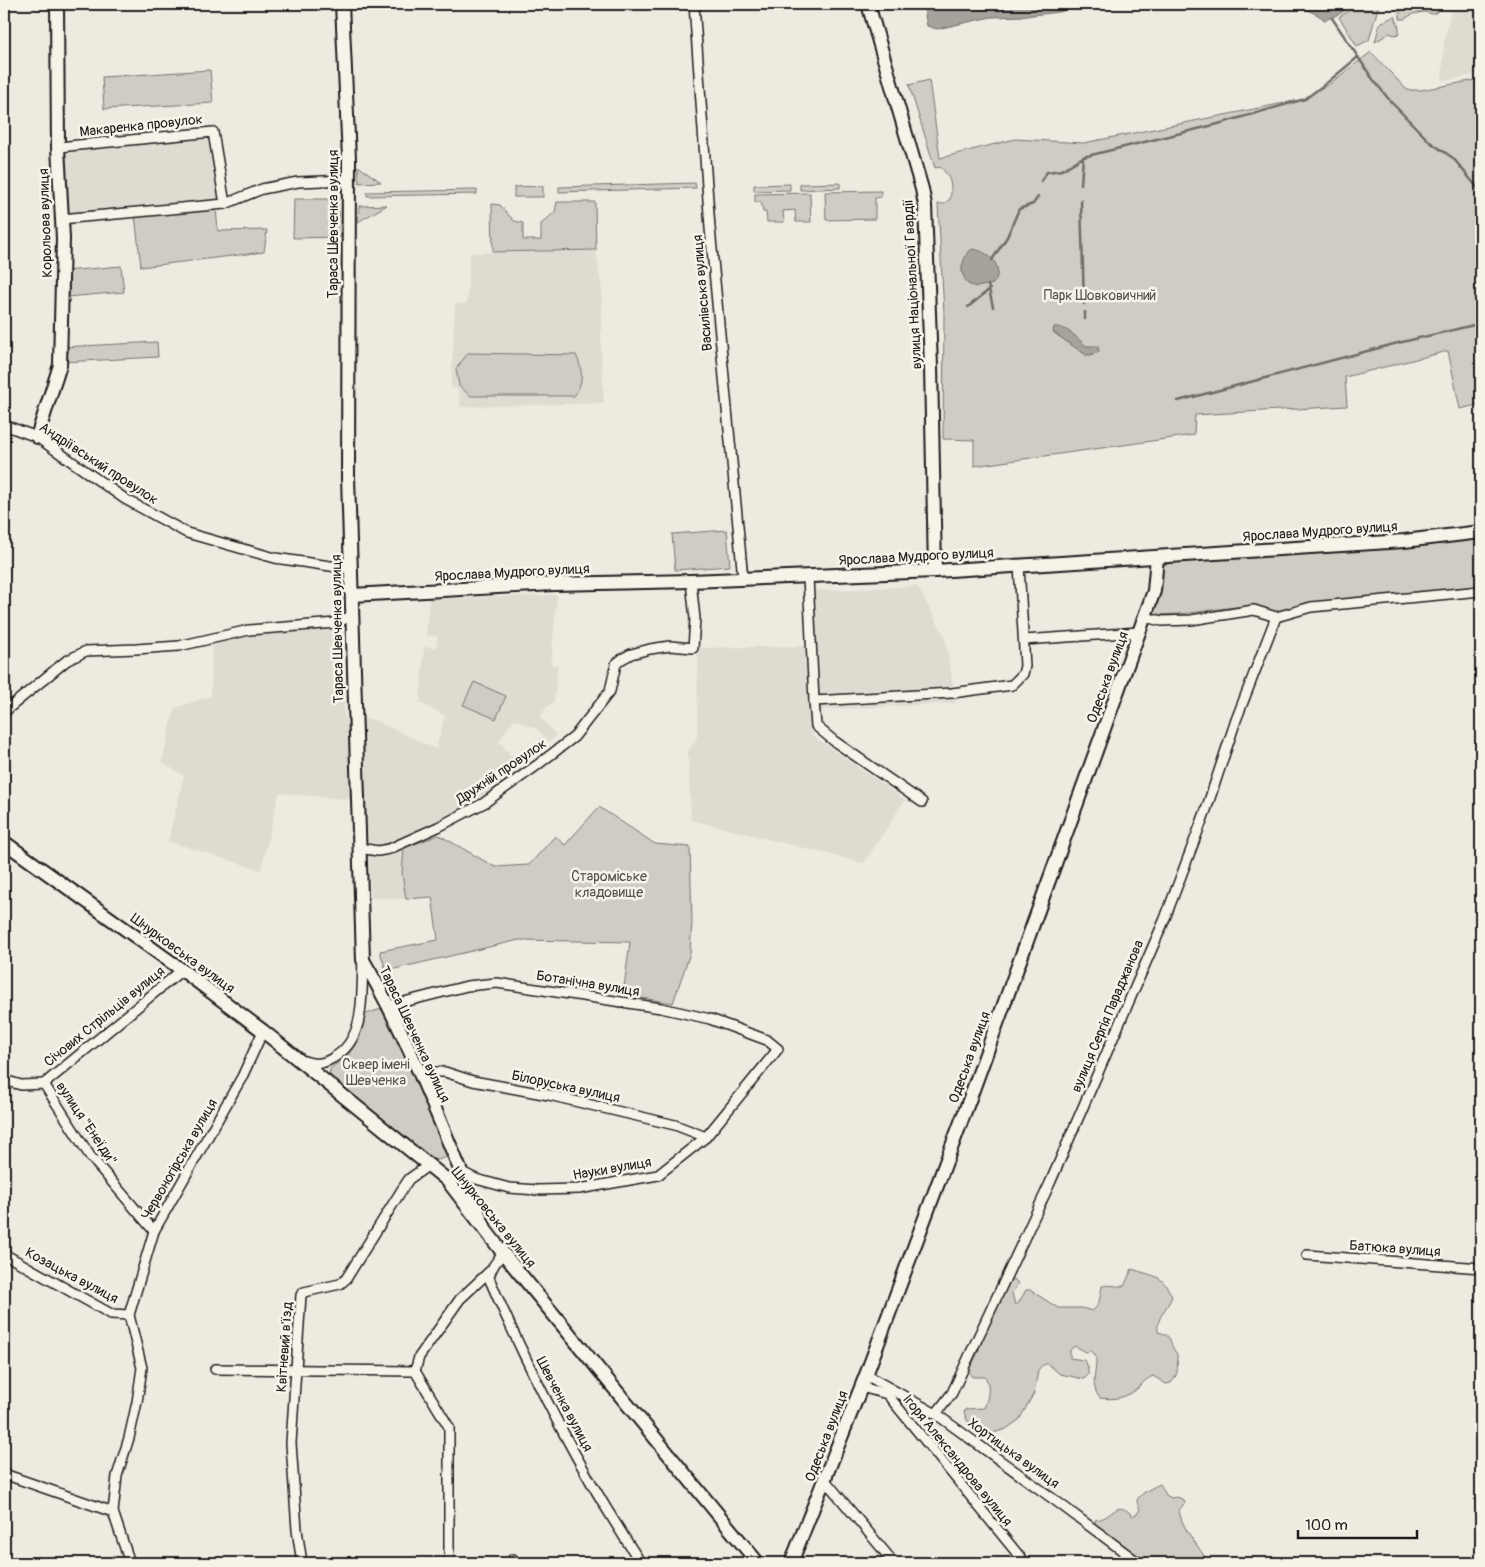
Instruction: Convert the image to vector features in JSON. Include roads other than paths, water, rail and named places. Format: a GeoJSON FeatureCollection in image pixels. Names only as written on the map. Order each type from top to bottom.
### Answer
{"type":"FeatureCollection","features":[{"type":"Feature","properties":{"kind":"street","name":"Корольова вулиця"},"geometry":{"type":"LineString","coordinates":[[37,437],[60,365],[63,238],[58,147],[57,4]]}},
{"type":"Feature","properties":{"kind":"street","name":"Тараса Шевченка вулиця"},"geometry":{"type":"LineString","coordinates":[[342,4],[348,180],[348,477],[363,960],[388,1006],[419,1072],[485,1228]]}},
{"type":"Feature","properties":{"kind":"street","name":"Василівська вулиця"},"geometry":{"type":"LineString","coordinates":[[694,4],[710,220],[743,579]]}},
{"type":"Feature","properties":{"kind":"street","name":"вулиця Національної Гвардії"},"geometry":{"type":"LineString","coordinates":[[868,4],[925,205],[931,367],[935,571]]}},
{"type":"Feature","properties":{"kind":"street","name":"Макаренка провулок"},"geometry":{"type":"LineString","coordinates":[[58,147],[213,132],[225,204]]}},
{"type":"Feature","properties":{"kind":"street"},"geometry":{"type":"LineString","coordinates":[[61,219],[225,204],[262,189],[298,182],[348,180]]}},
{"type":"Feature","properties":{"kind":"street","name":"Андріївський провулок"},"geometry":{"type":"LineString","coordinates":[[4,425],[37,437],[125,499],[187,533],[275,558],[351,568]]}},
{"type":"Feature","properties":{"kind":"street","name":"Ярослава Мудрого вулиця"},"geometry":{"type":"LineString","coordinates":[[352,595],[554,584],[691,581],[935,571],[1404,541],[1481,532]]}},
{"type":"Feature","properties":{"kind":"street","name":"Одеська вулиця"},"geometry":{"type":"LineString","coordinates":[[791,1563],[863,1381],[973,1088],[1154,591],[1157,556]]}},
{"type":"Feature","properties":{"kind":"street"},"geometry":{"type":"LineString","coordinates":[[814,701],[952,693],[1012,685],[1023,674],[1025,666],[1019,566]]}},
{"type":"Feature","properties":{"kind":"street"},"geometry":{"type":"LineString","coordinates":[[808,577],[816,726],[922,802]]}},
{"type":"Feature","properties":{"kind":"street","name":"Дружній провулок"},"geometry":{"type":"LineString","coordinates":[[359,848],[389,849],[438,827],[484,803],[536,766],[574,737],[610,691],[616,664],[622,659],[631,654],[650,649],[670,646],[693,648],[695,619],[691,581]]}},
{"type":"Feature","properties":{"kind":"street"},"geometry":{"type":"LineString","coordinates":[[1144,617],[1162,621],[1191,620],[1254,610],[1276,617],[1311,607],[1481,591]]}},
{"type":"Feature","properties":{"kind":"street"},"geometry":{"type":"LineString","coordinates":[[4,712],[66,661],[86,651],[179,646],[249,630],[336,623],[353,615]]}},
{"type":"Feature","properties":{"kind":"street","name":"вулиця Сергія Параджанова"},"geometry":{"type":"LineString","coordinates":[[936,1414],[952,1393],[1050,1183],[1164,921],[1206,810],[1236,720],[1276,617]]}},
{"type":"Feature","properties":{"kind":"street"},"geometry":{"type":"LineString","coordinates":[[1024,640],[1139,632]]}},
{"type":"Feature","properties":{"kind":"street","name":"Шнурковська вулиця"},"geometry":{"type":"LineString","coordinates":[[4,842],[182,970],[263,1031],[447,1180],[503,1253],[758,1563]]}},
{"type":"Feature","properties":{"kind":"street"},"geometry":{"type":"LineString","coordinates":[[302,1061],[315,1064],[327,1062],[340,1054],[351,1043],[358,1029],[363,960]]}},
{"type":"Feature","properties":{"kind":"street","name":"Січових Стрільців вулиця"},"geometry":{"type":"LineString","coordinates":[[44,1084],[182,970]]}},
{"type":"Feature","properties":{"kind":"street","name":"Ботанічна вулиця"},"geometry":{"type":"LineString","coordinates":[[388,1006],[467,986],[497,983],[660,1008],[710,1019],[766,1040],[778,1049]]}},
{"type":"Feature","properties":{"kind":"street","name":"Червоногірська вулиця"},"geometry":{"type":"LineString","coordinates":[[129,1316],[154,1231],[242,1076],[263,1031]]}},
{"type":"Feature","properties":{"kind":"street","name":"Науки вулиця"},"geometry":{"type":"LineString","coordinates":[[459,1170],[476,1179],[509,1188],[537,1190],[579,1189],[658,1175],[706,1137],[778,1049]]}},
{"type":"Feature","properties":{"kind":"street","name":"Білоруська вулиця"},"geometry":{"type":"LineString","coordinates":[[419,1072],[445,1072],[473,1081],[548,1095],[674,1125],[706,1137]]}},
{"type":"Feature","properties":{"kind":"street","name":"вулиця \"Енеїди\""},"geometry":{"type":"LineString","coordinates":[[4,1080],[21,1084],[44,1084],[90,1156],[154,1231]]}},
{"type":"Feature","properties":{"kind":"street","name":"Квітневий в'їзд"},"geometry":{"type":"LineString","coordinates":[[302,1563],[297,1530],[291,1443],[301,1296],[304,1292],[340,1284],[346,1279],[409,1179],[426,1167],[426,1162]]}},
{"type":"Feature","properties":{"kind":"street"},"geometry":{"type":"LineString","coordinates":[[448,1563],[449,1427],[415,1371],[419,1357],[460,1299],[490,1271],[503,1253]]}},
{"type":"Feature","properties":{"kind":"street","name":"Козацька вулиця"},"geometry":{"type":"LineString","coordinates":[[4,1254],[112,1314],[129,1316]]}},
{"type":"Feature","properties":{"kind":"street","name":"Батюка вулиця"},"geometry":{"type":"LineString","coordinates":[[1307,1255],[1481,1268]]}},
{"type":"Feature","properties":{"kind":"street","name":"Шевченка вулиця"},"geometry":{"type":"LineString","coordinates":[[490,1271],[489,1278],[520,1349],[562,1430],[626,1541],[641,1563]]}},
{"type":"Feature","properties":{"kind":"street"},"geometry":{"type":"LineString","coordinates":[[129,1316],[142,1368],[129,1438],[117,1476],[112,1512],[130,1563]]}},
{"type":"Feature","properties":{"kind":"street"},"geometry":{"type":"LineString","coordinates":[[215,1369],[415,1371]]}},
{"type":"Feature","properties":{"kind":"street","name":"Хортицька вулиця"},"geometry":{"type":"LineString","coordinates":[[863,1381],[936,1414],[1140,1563]]}},
{"type":"Feature","properties":{"kind":"street","name":"Ігоря Александрова вулиця"},"geometry":{"type":"LineString","coordinates":[[863,1381],[887,1394],[1025,1563]]}},
{"type":"Feature","properties":{"kind":"street"},"geometry":{"type":"LineString","coordinates":[[4,1474],[112,1512]]}},
{"type":"Feature","properties":{"kind":"street"},"geometry":{"type":"LineString","coordinates":[[825,1480],[894,1563]]}},
{"type":"Feature","properties":{"kind":"waterway"},"geometry":{"type":"LineString","coordinates":[[1332,18],[1372,78],[1391,102],[1430,142],[1453,158],[1481,192]]}},
{"type":"Feature","properties":{"kind":"waterway"},"geometry":{"type":"LineString","coordinates":[[1041,181],[1047,172],[1062,170],[1083,157],[1218,124],[1305,99],[1358,57]]}},
{"type":"Feature","properties":{"kind":"waterway"},"geometry":{"type":"LineString","coordinates":[[1081,184],[1083,158]]}},
{"type":"Feature","properties":{"kind":"waterway"},"geometry":{"type":"LineString","coordinates":[[992,260],[1007,237],[1019,209],[1033,204],[1038,197]]}},
{"type":"Feature","properties":{"kind":"waterway"},"geometry":{"type":"LineString","coordinates":[[1081,200],[1084,304]]}},
{"type":"Feature","properties":{"kind":"waterway"},"geometry":{"type":"LineString","coordinates":[[988,285],[993,307]]}},
{"type":"Feature","properties":{"kind":"waterway"},"geometry":{"type":"LineString","coordinates":[[968,307],[990,289]]}},
{"type":"Feature","properties":{"kind":"waterway"},"geometry":{"type":"LineString","coordinates":[[1085,312],[1085,319]]}},
{"type":"Feature","properties":{"kind":"waterway"},"geometry":{"type":"LineString","coordinates":[[1178,401],[1474,325],[1481,321]]}},
{"type":"Feature","properties":{"kind":"park label","name":"Парк Шовковичний"},"geometry":{"type":"Point","coordinates":[1100,295]}},
{"type":"Feature","properties":{"kind":"park label","name":"Староміське кладовище"},"geometry":{"type":"Point","coordinates":[609,884]}},
{"type":"Feature","properties":{"kind":"park label","name":"Сквер імені Шевченка"},"geometry":{"type":"Point","coordinates":[376,1072]}}]}
